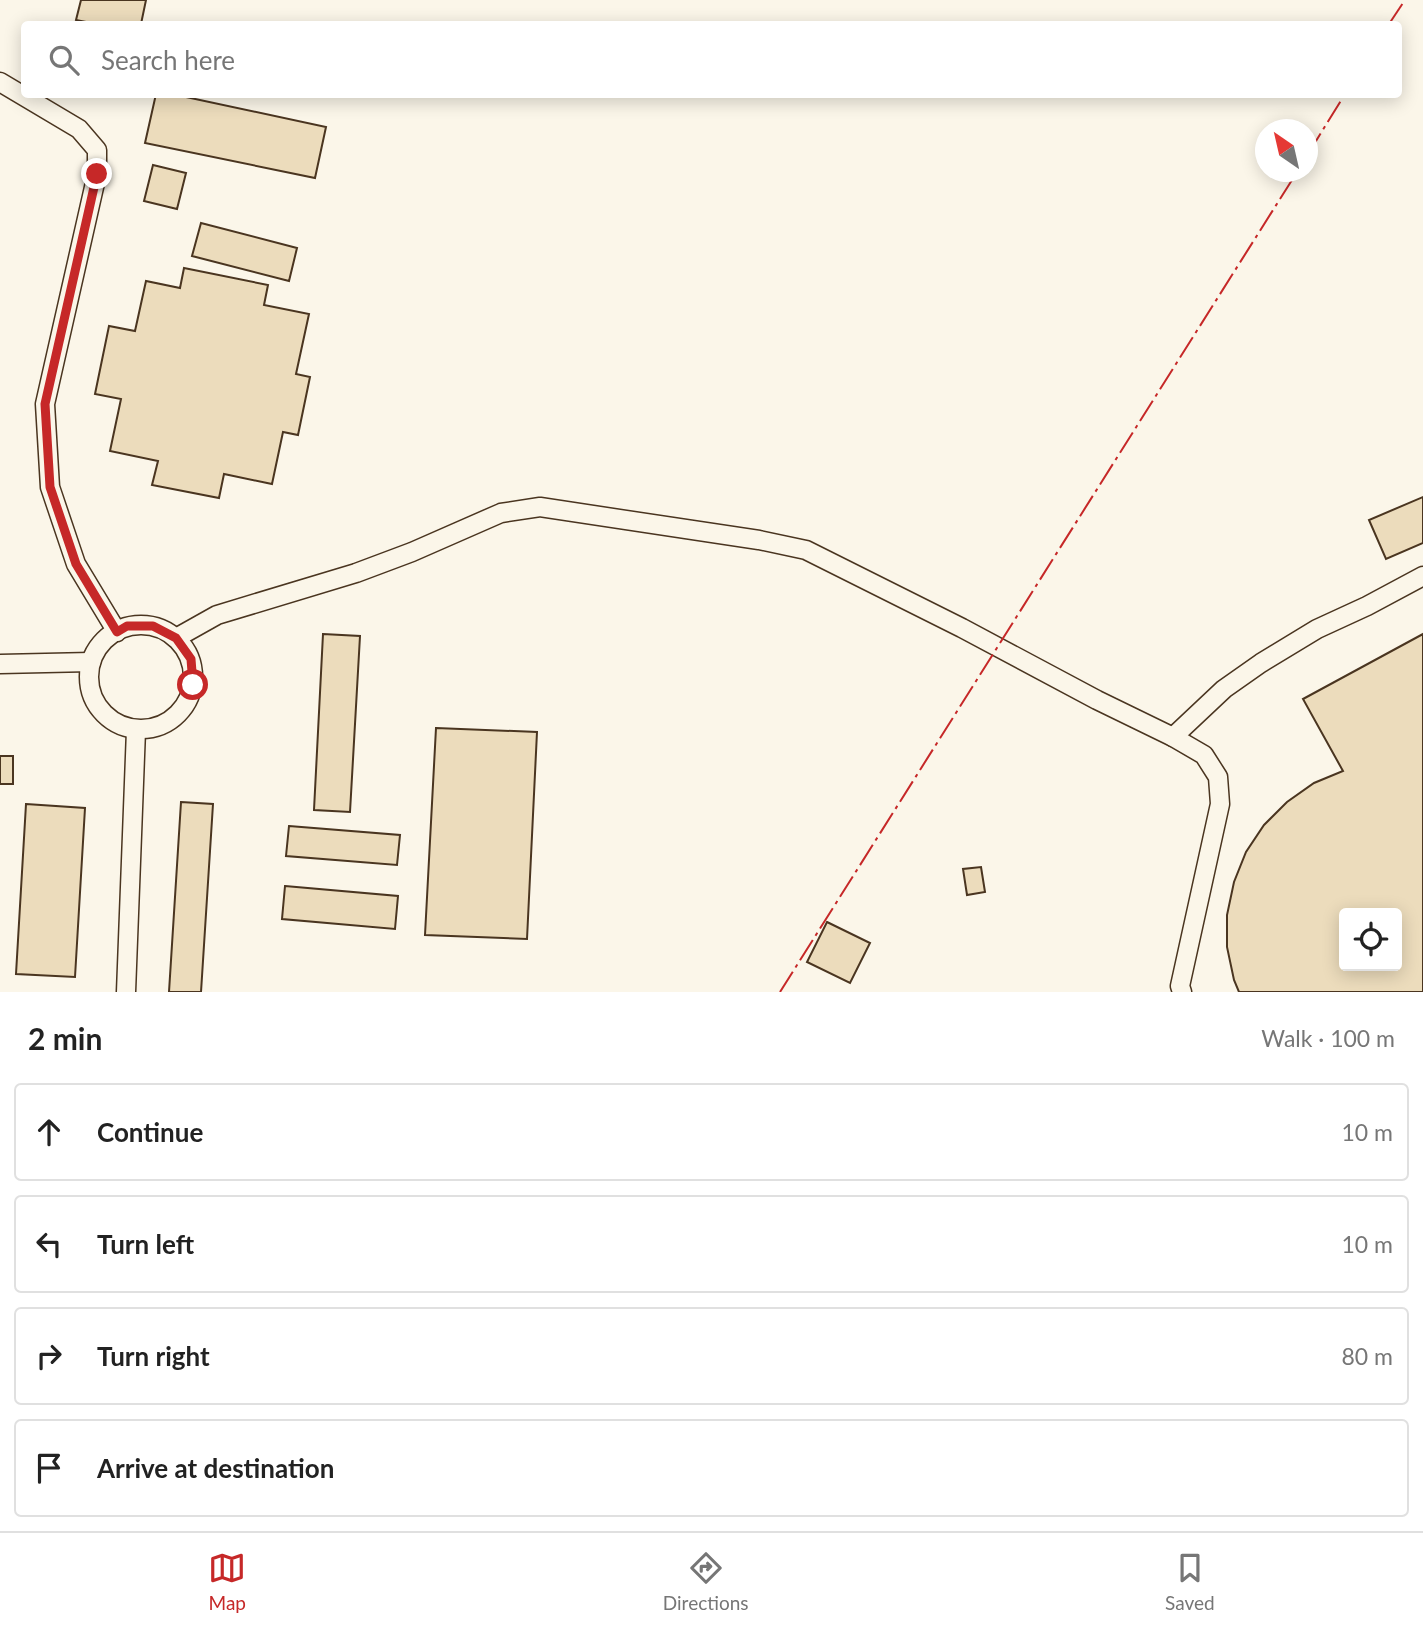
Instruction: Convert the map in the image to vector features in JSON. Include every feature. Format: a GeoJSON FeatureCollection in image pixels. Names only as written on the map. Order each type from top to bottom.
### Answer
{"type":"FeatureCollection","features":[{"type":"Feature","properties":{"kind":"lane"},"geometry":{"type":"LineString","coordinates":[[0,82],[21,94]]}},
{"type":"Feature","properties":{"kind":"lane"},"geometry":{"type":"LineString","coordinates":[[27,98],[79,129],[97,150],[97,174],[45,404],[50,487],[76,564],[117,632]]}},
{"type":"Feature","properties":{"kind":"lane"},"geometry":{"type":"LineString","coordinates":[[176,638],[217,615],[356,573],[501,513],[540,507],[760,540],[806,550],[1204,755],[1218,777],[1220,804],[1180,986],[1182,992]]}},
{"type":"Feature","properties":{"kind":"lane"},"geometry":{"type":"LineString","coordinates":[[1173,737],[1224,689],[1261,663],[1317,629],[1423,576]]}},
{"type":"Feature","properties":{"kind":"lane"},"geometry":{"type":"LineString","coordinates":[[127,626],[153,626],[176,638],[191,659],[193,685],[183,709],[162,725],[136,730],[108,718],[91,693],[91,662],[104,640],[127,626]]}},
{"type":"Feature","properties":{"kind":"lane"},"geometry":{"type":"LineString","coordinates":[[0,664],[91,662]]}},
{"type":"Feature","properties":{"kind":"lane"},"geometry":{"type":"LineString","coordinates":[[126,992],[136,730]]}},
{"type":"Feature","properties":{"kind":"building"},"geometry":{"type":"Polygon","coordinates":[[[81,0],[146,0],[142,21],[76,20],[81,0]]]}},
{"type":"Feature","properties":{"kind":"building"},"geometry":{"type":"Polygon","coordinates":[[[155,98],[191,98],[326,127],[315,178],[145,143],[155,98]]]}},
{"type":"Feature","properties":{"kind":"building"},"geometry":{"type":"Polygon","coordinates":[[[153,165],[186,173],[177,209],[144,201],[153,165]]]}},
{"type":"Feature","properties":{"kind":"building"},"geometry":{"type":"Polygon","coordinates":[[[201,223],[297,248],[289,281],[192,256],[201,223]]]}},
{"type":"Feature","properties":{"kind":"building"},"geometry":{"type":"Polygon","coordinates":[[[184,268],[268,285],[264,305],[309,314],[296,374],[310,377],[298,435],[283,432],[272,484],[224,474],[219,498],[152,485],[158,461],[110,451],[121,399],[95,394],[109,326],[135,331],[146,281],[180,288],[184,268]]]}},
{"type":"Feature","properties":{"kind":"building"},"geometry":{"type":"Polygon","coordinates":[[[1423,497],[1423,543],[1386,559],[1369,520],[1423,497]]]}},
{"type":"Feature","properties":{"kind":"building"},"geometry":{"type":"Polygon","coordinates":[[[323,634],[360,636],[350,812],[314,810],[323,634]]]}},
{"type":"Feature","properties":{"kind":"building"},"geometry":{"type":"Polygon","coordinates":[[[1423,634],[1423,992],[1239,992],[1227,947],[1227,915],[1234,882],[1246,852],[1264,825],[1287,802],[1314,783],[1343,771],[1303,699],[1423,634]]]}},
{"type":"Feature","properties":{"kind":"building"},"geometry":{"type":"Polygon","coordinates":[[[436,728],[537,732],[527,939],[425,935],[436,728]]]}},
{"type":"Feature","properties":{"kind":"building"},"geometry":{"type":"Polygon","coordinates":[[[0,756],[13,756],[13,784],[0,784],[0,756]]]}},
{"type":"Feature","properties":{"kind":"building"},"geometry":{"type":"Polygon","coordinates":[[[181,802],[213,804],[201,992],[169,992],[181,802]]]}},
{"type":"Feature","properties":{"kind":"building"},"geometry":{"type":"Polygon","coordinates":[[[26,804],[85,808],[75,977],[16,974],[26,804]]]}},
{"type":"Feature","properties":{"kind":"building"},"geometry":{"type":"Polygon","coordinates":[[[289,826],[400,835],[397,865],[286,856],[289,826]]]}},
{"type":"Feature","properties":{"kind":"building"},"geometry":{"type":"Polygon","coordinates":[[[981,867],[985,892],[967,895],[963,869],[981,867]]]}},
{"type":"Feature","properties":{"kind":"building"},"geometry":{"type":"Polygon","coordinates":[[[285,886],[398,896],[395,929],[282,919],[285,886]]]}},
{"type":"Feature","properties":{"kind":"building"},"geometry":{"type":"Polygon","coordinates":[[[827,922],[870,943],[850,983],[807,962],[827,922]]]}},
{"type":"Feature","properties":{"kind":"power"},"geometry":{"type":"LineString","coordinates":[[1391,21],[1405,0]]}},
{"type":"Feature","properties":{"kind":"power"},"geometry":{"type":"LineString","coordinates":[[1318,138],[1343,98]]}},
{"type":"Feature","properties":{"kind":"power"},"geometry":{"type":"LineString","coordinates":[[780,992],[1291,182]]}},
{"type":"Feature","properties":{"kind":"route"},"geometry":{"type":"LineString","coordinates":[[97,174],[45,404],[50,487],[76,564],[117,632],[127,626],[153,626],[176,638],[191,659],[193,685]]}}]}
